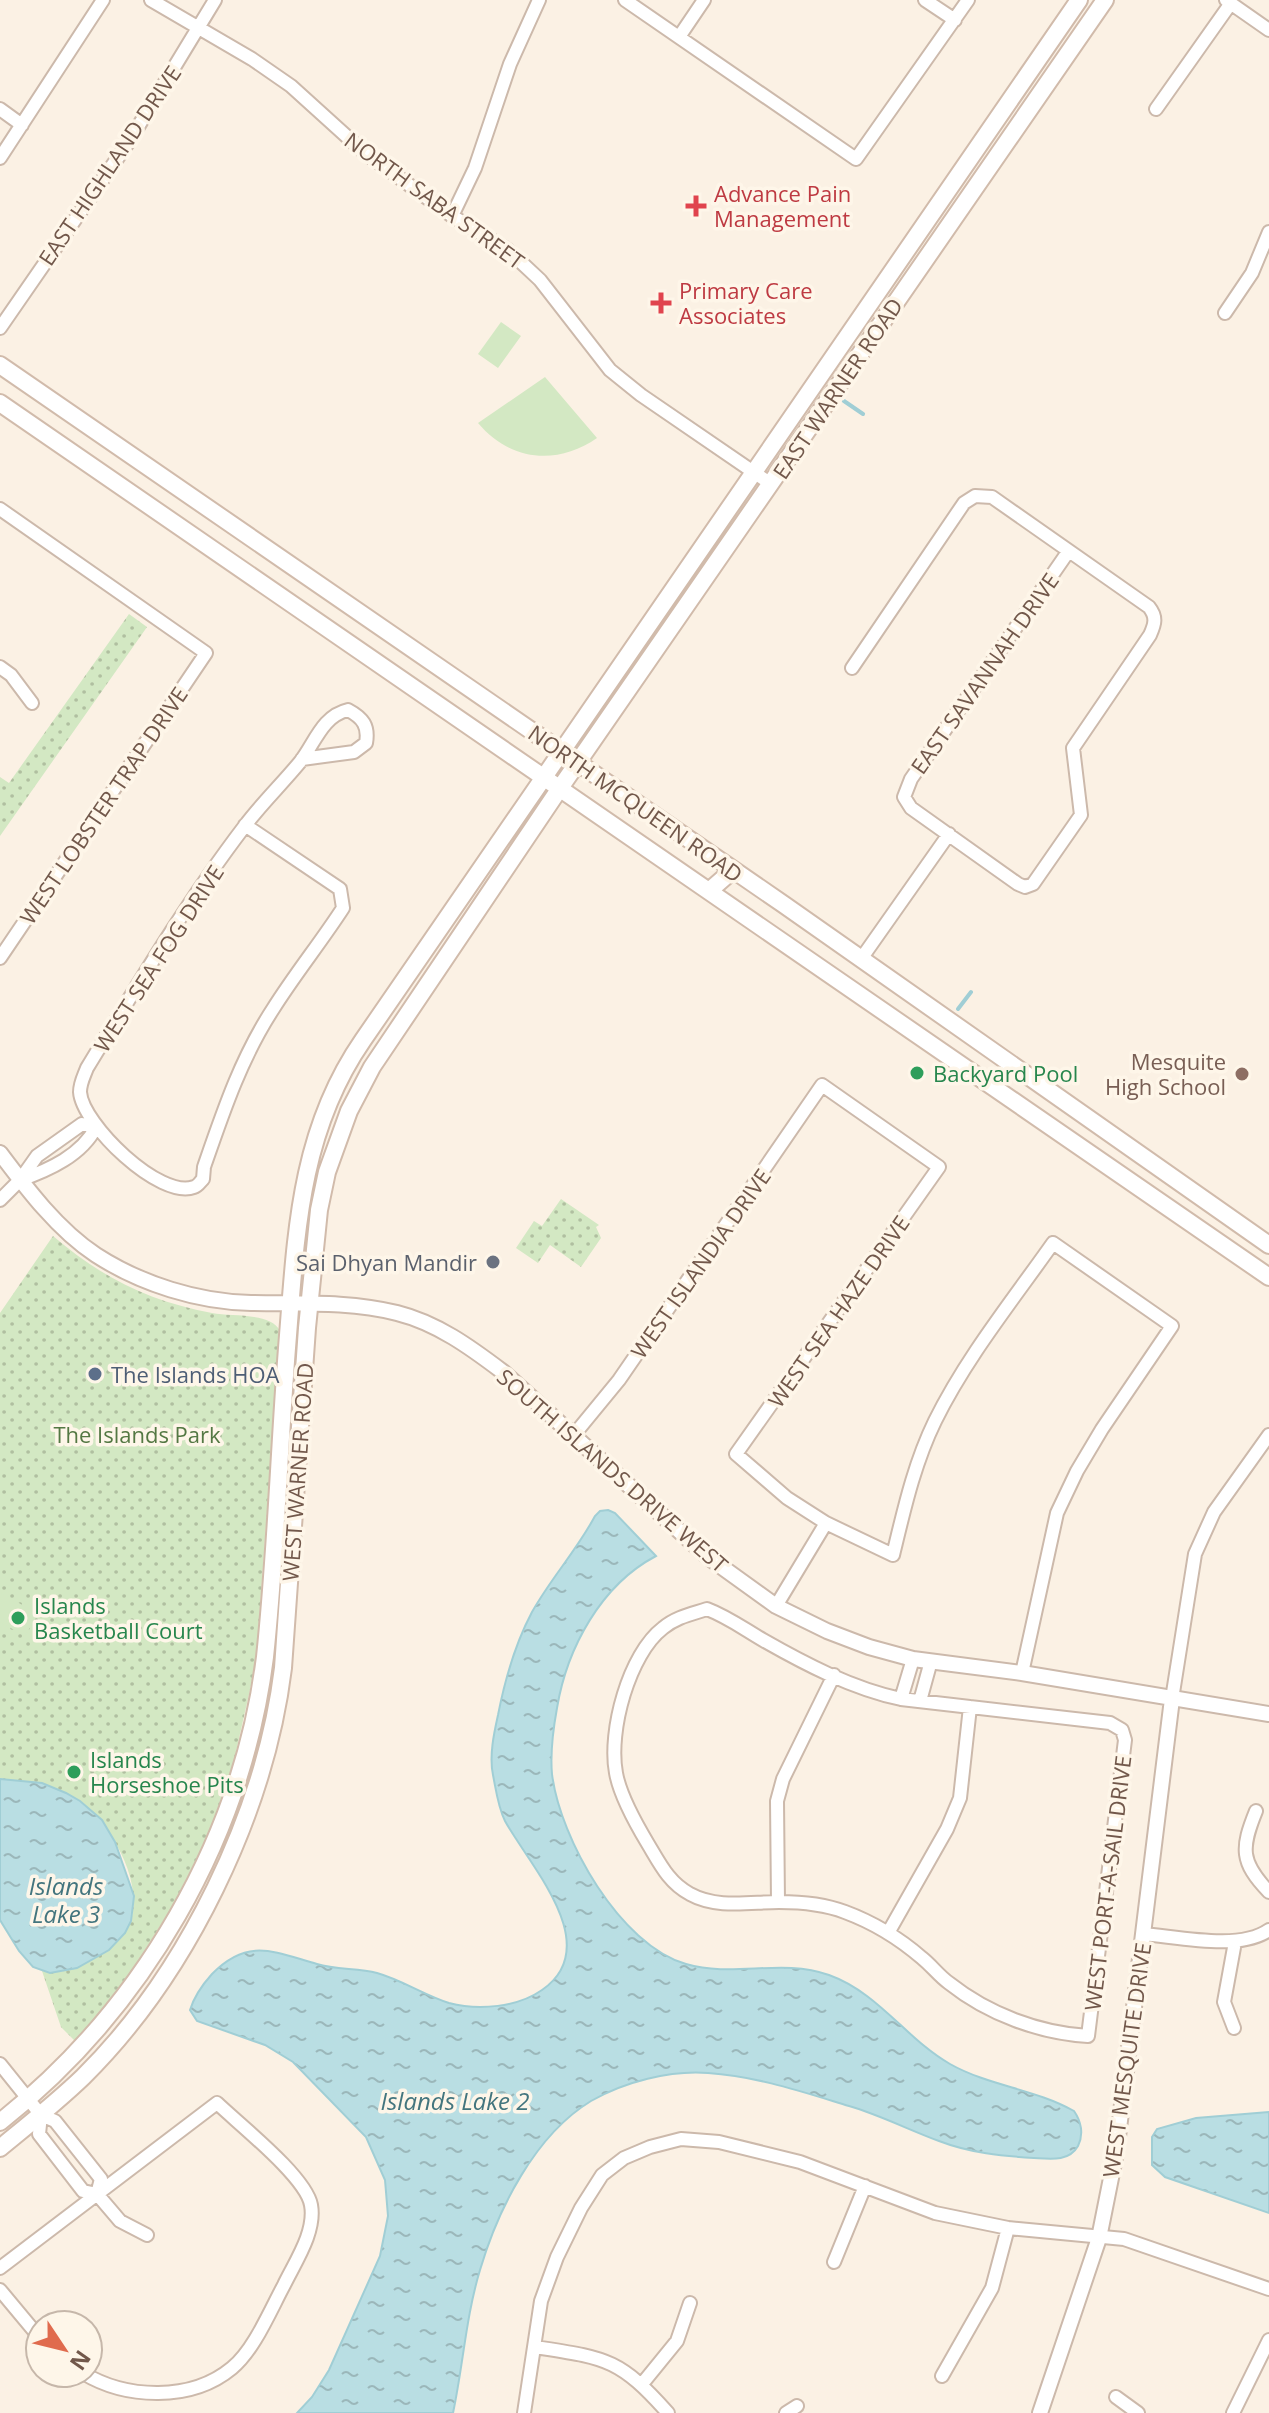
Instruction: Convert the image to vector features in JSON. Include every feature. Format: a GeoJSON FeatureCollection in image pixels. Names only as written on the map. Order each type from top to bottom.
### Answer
{"type":"FeatureCollection","features":[{"type":"Feature","properties":{"kind":"main road","name":"EAST WARNER ROAD"},"geometry":{"type":"LineString","coordinates":[[552,764],[1079,0]]}},
{"type":"Feature","properties":{"kind":"main road","name":"EAST WARNER ROAD"},"geometry":{"type":"LineString","coordinates":[[569,776],[1105,0]]}},
{"type":"Feature","properties":{"kind":"main road"},"geometry":{"type":"LineString","coordinates":[[964,204],[965,183],[987,150],[989,132]]}},
{"type":"Feature","properties":{"kind":"main road","name":"NORTH MCQUEEN ROAD"},"geometry":{"type":"LineString","coordinates":[[0,365],[272,552],[569,776],[709,891],[1269,1277]]}},
{"type":"Feature","properties":{"kind":"main road","name":"NORTH MCQUEEN ROAD"},"geometry":{"type":"LineString","coordinates":[[0,403],[255,578],[569,776],[733,870],[1269,1245]]}},
{"type":"Feature","properties":{"kind":"main road"},"geometry":{"type":"LineString","coordinates":[[255,578],[272,552]]}},
{"type":"Feature","properties":{"kind":"main road","name":"WEST WARNER ROAD"},"geometry":{"type":"LineString","coordinates":[[0,2122],[29,2100],[107,2019],[158,1948],[198,1876],[235,1786],[260,1690],[265,1657],[298,1211],[306,1168],[338,1082],[363,1040],[552,764]]}},
{"type":"Feature","properties":{"kind":"main road","name":"WEST WARNER ROAD"},"geometry":{"type":"LineString","coordinates":[[0,2148],[85,2075],[158,1985],[211,1897],[247,1816],[272,1728],[283,1668],[309,1303],[319,1210],[327,1172],[349,1111],[381,1051],[569,776]]}},
{"type":"Feature","properties":{"kind":"main road"},"geometry":{"type":"LineString","coordinates":[[709,891],[733,870]]}},
{"type":"Feature","properties":{"kind":"main road"},"geometry":{"type":"LineString","coordinates":[[845,985],[861,959]]}},
{"type":"Feature","properties":{"kind":"main road"},"geometry":{"type":"LineString","coordinates":[[363,1040],[381,1051]]}},
{"type":"Feature","properties":{"kind":"street"},"geometry":{"type":"LineString","coordinates":[[0,158],[103,0]]}},
{"type":"Feature","properties":{"kind":"street","name":"NORTH SABA STREET"},"geometry":{"type":"LineString","coordinates":[[151,0],[200,27],[291,86],[365,153],[452,216],[508,250],[540,280],[610,370],[641,395],[771,484]]}},
{"type":"Feature","properties":{"kind":"street","name":"EAST HIGHLAND DRIVE"},"geometry":{"type":"LineString","coordinates":[[0,328],[130,140],[215,0]]}},
{"type":"Feature","properties":{"kind":"street"},"geometry":{"type":"LineString","coordinates":[[452,216],[475,168],[510,64],[539,0]]}},
{"type":"Feature","properties":{"kind":"street"},"geometry":{"type":"LineString","coordinates":[[625,0],[856,159],[968,0]]}},
{"type":"Feature","properties":{"kind":"street"},"geometry":{"type":"LineString","coordinates":[[679,37],[704,0]]}},
{"type":"Feature","properties":{"kind":"street"},"geometry":{"type":"LineString","coordinates":[[925,0],[955,20]]}},
{"type":"Feature","properties":{"kind":"street"},"geometry":{"type":"LineString","coordinates":[[1156,109],[1228,2],[1269,30]]}},
{"type":"Feature","properties":{"kind":"street"},"geometry":{"type":"LineString","coordinates":[[0,109],[22,125]]}},
{"type":"Feature","properties":{"kind":"street"},"geometry":{"type":"LineString","coordinates":[[1225,313],[1252,273],[1269,232]]}},
{"type":"Feature","properties":{"kind":"street"},"geometry":{"type":"LineString","coordinates":[[852,668],[964,503],[980,495],[992,497],[1155,614],[1155,626],[1150,635],[1073,748],[1081,815],[1039,878],[1025,887],[1018,884],[949,834],[861,959]]}},
{"type":"Feature","properties":{"kind":"street","name":"WEST LOBSTER TRAP DRIVE"},"geometry":{"type":"LineString","coordinates":[[0,509],[206,653],[0,958]]}},
{"type":"Feature","properties":{"kind":"street","name":"EAST SAVANNAH DRIVE"},"geometry":{"type":"LineString","coordinates":[[949,834],[911,808],[904,797],[911,779],[1068,552]]}},
{"type":"Feature","properties":{"kind":"street"},"geometry":{"type":"LineString","coordinates":[[900,572],[912,580]]}},
{"type":"Feature","properties":{"kind":"street"},"geometry":{"type":"LineString","coordinates":[[0,667],[11,675],[32,703]]}},
{"type":"Feature","properties":{"kind":"street","name":"WEST SEA FOG DRIVE"},"geometry":{"type":"LineString","coordinates":[[96,1127],[80,1095],[81,1084],[87,1068],[161,947],[245,825],[302,759],[327,719],[348,710],[361,717],[368,730],[366,743],[354,752],[302,759]]}},
{"type":"Feature","properties":{"kind":"street"},"geometry":{"type":"LineString","coordinates":[[0,1200],[20,1180],[47,1171],[89,1140],[96,1127],[123,1154],[153,1177],[172,1185],[194,1187],[203,1179],[204,1167],[230,1091],[249,1050],[272,1010],[343,908],[340,889],[333,883],[245,825]]}},
{"type":"Feature","properties":{"kind":"street","name":"WEST SEA HAZE DRIVE"},"geometry":{"type":"LineString","coordinates":[[822,1085],[939,1167],[736,1454],[787,1498],[826,1523]]}},
{"type":"Feature","properties":{"kind":"street","name":"WEST ISLANDIA DRIVE"},"geometry":{"type":"LineString","coordinates":[[573,1436],[619,1380],[822,1085]]}},
{"type":"Feature","properties":{"kind":"street","name":"SOUTH ISLANDS DRIVE WEST"},"geometry":{"type":"LineString","coordinates":[[0,1153],[20,1180],[75,1237],[95,1254],[131,1275],[204,1298],[250,1303],[291,1301],[397,1313],[431,1325],[503,1372],[708,1557],[776,1606],[841,1637],[913,1659],[1022,1673],[1269,1714]]}},
{"type":"Feature","properties":{"kind":"street"},"geometry":{"type":"LineString","coordinates":[[776,1606],[826,1523],[893,1555],[914,1471],[935,1422],[963,1372],[1053,1243],[1172,1326],[1102,1429],[1057,1513],[1022,1673]]}},
{"type":"Feature","properties":{"kind":"street"},"geometry":{"type":"LineString","coordinates":[[1172,1699],[1183,1614],[1195,1554],[1214,1512],[1269,1435]]}},
{"type":"Feature","properties":{"kind":"street"},"geometry":{"type":"LineString","coordinates":[[707,1609],[728,1617],[763,1640],[834,1675],[870,1692],[970,1707],[960,1798],[947,1829],[888,1933],[845,1912],[810,1903],[714,1903],[691,1895],[670,1880],[644,1837],[616,1773],[614,1739],[625,1689],[646,1648],[661,1629],[682,1616],[707,1609]]}},
{"type":"Feature","properties":{"kind":"street"},"geometry":{"type":"LineString","coordinates":[[901,1699],[913,1659]]}},
{"type":"Feature","properties":{"kind":"street"},"geometry":{"type":"LineString","coordinates":[[920,1701],[931,1661]]}},
{"type":"Feature","properties":{"kind":"street"},"geometry":{"type":"LineString","coordinates":[[778,1902],[777,1801],[783,1779],[834,1675]]}},
{"type":"Feature","properties":{"kind":"street","name":"WEST MESQUITE DRIVE"},"geometry":{"type":"LineString","coordinates":[[1040,2413],[1099,2238],[1120,2128],[1172,1699]]}},
{"type":"Feature","properties":{"kind":"street","name":"WEST PORT-A-SAIL DRIVE"},"geometry":{"type":"LineString","coordinates":[[888,1933],[973,2000],[1013,2019],[1059,2034],[1088,2036],[1125,1740],[1122,1730],[1110,1723],[970,1707]]}},
{"type":"Feature","properties":{"kind":"street"},"geometry":{"type":"LineString","coordinates":[[1256,1811],[1244,1839],[1246,1861],[1255,1878],[1269,1892]]}},
{"type":"Feature","properties":{"kind":"street"},"geometry":{"type":"LineString","coordinates":[[1143,1934],[1235,1942],[1258,1937],[1269,1930]]}},
{"type":"Feature","properties":{"kind":"street"},"geometry":{"type":"LineString","coordinates":[[1234,2028],[1224,2002],[1235,1942]]}},
{"type":"Feature","properties":{"kind":"street"},"geometry":{"type":"LineString","coordinates":[[0,2064],[41,2115],[55,2121],[101,2179],[97,2194]]}},
{"type":"Feature","properties":{"kind":"street"},"geometry":{"type":"LineString","coordinates":[[0,2268],[217,2103],[304,2186],[311,2207],[309,2230],[257,2336],[233,2368],[197,2388],[162,2394],[120,2390],[104,2383]]}},
{"type":"Feature","properties":{"kind":"street"},"geometry":{"type":"LineString","coordinates":[[41,2115],[39,2134],[83,2191],[97,2194],[120,2221],[147,2235]]}},
{"type":"Feature","properties":{"kind":"street"},"geometry":{"type":"LineString","coordinates":[[524,2413],[541,2301],[557,2257],[581,2208],[602,2175],[624,2158],[681,2139],[719,2142],[800,2162],[935,2213],[1008,2228],[1124,2239],[1269,2289]]}},
{"type":"Feature","properties":{"kind":"street"},"geometry":{"type":"LineString","coordinates":[[834,2262],[865,2186]]}},
{"type":"Feature","properties":{"kind":"street"},"geometry":{"type":"LineString","coordinates":[[942,2376],[992,2288],[1008,2228]]}},
{"type":"Feature","properties":{"kind":"street"},"geometry":{"type":"LineString","coordinates":[[0,2290],[24,2319]]}},
{"type":"Feature","properties":{"kind":"street"},"geometry":{"type":"LineString","coordinates":[[642,2384],[677,2341],[690,2303]]}},
{"type":"Feature","properties":{"kind":"street"},"geometry":{"type":"LineString","coordinates":[[1233,2413],[1269,2340]]}},
{"type":"Feature","properties":{"kind":"street"},"geometry":{"type":"LineString","coordinates":[[535,2347],[595,2356],[620,2367],[642,2384],[668,2413]]}},
{"type":"Feature","properties":{"kind":"street"},"geometry":{"type":"LineString","coordinates":[[1116,2397],[1138,2413]]}},
{"type":"Feature","properties":{"kind":"green space"},"geometry":{"type":"Polygon","coordinates":[[[501,322],[521,336],[498,368],[478,354],[501,322]]]}},
{"type":"Feature","properties":{"kind":"green space"},"geometry":{"type":"Polygon","coordinates":[[[545,377],[597,438],[566,453],[534,455],[504,445],[478,423],[545,377]]]}},
{"type":"Feature","properties":{"kind":"green space"},"geometry":{"type":"Polygon","coordinates":[[[129,614],[147,627],[0,836],[0,777],[9,783],[129,614]]]}},
{"type":"Feature","properties":{"kind":"green space"},"geometry":{"type":"Polygon","coordinates":[[[561,1199],[599,1225],[596,1227],[601,1238],[581,1267],[550,1245],[538,1263],[516,1248],[534,1221],[542,1226],[561,1199]]]}},
{"type":"Feature","properties":{"kind":"green space","name":"The Islands Park"},"geometry":{"type":"Polygon","coordinates":[[[53,1236],[90,1264],[127,1286],[189,1308],[260,1318],[280,1331],[256,1663],[233,1765],[208,1836],[172,1907],[121,1988],[76,2042],[61,2027],[42,1971],[75,1968],[116,1943],[131,1920],[134,1902],[132,1884],[118,1847],[107,1830],[80,1802],[50,1786],[0,1779],[0,1313],[53,1236]]]}},
{"type":"Feature","properties":{"kind":"green space","name":"Islands Basketball Court"},"geometry":{"type":"Polygon","coordinates":[[[0,1592],[38,1614],[25,1636],[0,1622],[0,1592]]]}},
{"type":"Feature","properties":{"kind":"water","name":"Islands Lake 2"},"geometry":{"type":"Polygon","coordinates":[[[600,1511],[615,1513],[656,1556],[636,1568],[603,1601],[578,1641],[557,1708],[551,1766],[557,1800],[567,1828],[597,1886],[617,1913],[638,1935],[662,1953],[686,1964],[722,1969],[811,1970],[847,1983],[878,2004],[934,2054],[950,2064],[980,2078],[1044,2097],[1074,2111],[1081,2128],[1080,2141],[1070,2155],[1059,2158],[998,2155],[951,2145],[861,2110],[744,2077],[693,2073],[633,2083],[604,2094],[571,2116],[536,2153],[521,2175],[497,2223],[475,2287],[453,2413],[297,2413],[312,2397],[329,2370],[380,2256],[388,2216],[385,2180],[366,2137],[293,2062],[265,2045],[197,2021],[190,2010],[212,1974],[225,1962],[250,1951],[274,1952],[324,1966],[377,1973],[449,2003],[473,2007],[510,2004],[532,1996],[560,1972],[567,1951],[565,1929],[544,1882],[503,1816],[492,1768],[492,1745],[507,1675],[526,1624],[595,1516],[600,1511]]]}},
{"type":"Feature","properties":{"kind":"water","name":"Islands Lake 3"},"geometry":{"type":"Polygon","coordinates":[[[0,1779],[42,1783],[66,1793],[102,1820],[115,1842],[134,1896],[131,1921],[125,1933],[109,1950],[77,1968],[50,1973],[33,1967],[0,1920],[0,1779]]]}},
{"type":"Feature","properties":{"kind":"water"},"geometry":{"type":"Polygon","coordinates":[[[1269,2112],[1269,2213],[1165,2177],[1152,2165],[1152,2137],[1157,2129],[1196,2118],[1269,2112]]]}},
{"type":"Feature","properties":{"kind":"waterway"},"geometry":{"type":"LineString","coordinates":[[844,401],[863,414]]}},
{"type":"Feature","properties":{"kind":"waterway"},"geometry":{"type":"LineString","coordinates":[[958,1009],[971,992]]}},
{"type":"Feature","properties":{"kind":"place","name":"Advance Pain Management"},"geometry":{"type":"Point","coordinates":[696,206]}},
{"type":"Feature","properties":{"kind":"place","name":"Primary Care Associates"},"geometry":{"type":"Point","coordinates":[661,303]}},
{"type":"Feature","properties":{"kind":"place","name":"Backyard Pool"},"geometry":{"type":"Point","coordinates":[917,1073]}},
{"type":"Feature","properties":{"kind":"place","name":"Mesquite High School"},"geometry":{"type":"Point","coordinates":[1242,1074]}},
{"type":"Feature","properties":{"kind":"place","name":"Sai Dhyan Mandir"},"geometry":{"type":"Point","coordinates":[493,1262]}},
{"type":"Feature","properties":{"kind":"place","name":"The Islands HOA"},"geometry":{"type":"Point","coordinates":[95,1374]}},
{"type":"Feature","properties":{"kind":"place","name":"Islands Basketball Court"},"geometry":{"type":"Point","coordinates":[18,1618]}},
{"type":"Feature","properties":{"kind":"place","name":"Islands Horseshoe Pits"},"geometry":{"type":"Point","coordinates":[74,1772]}}]}
